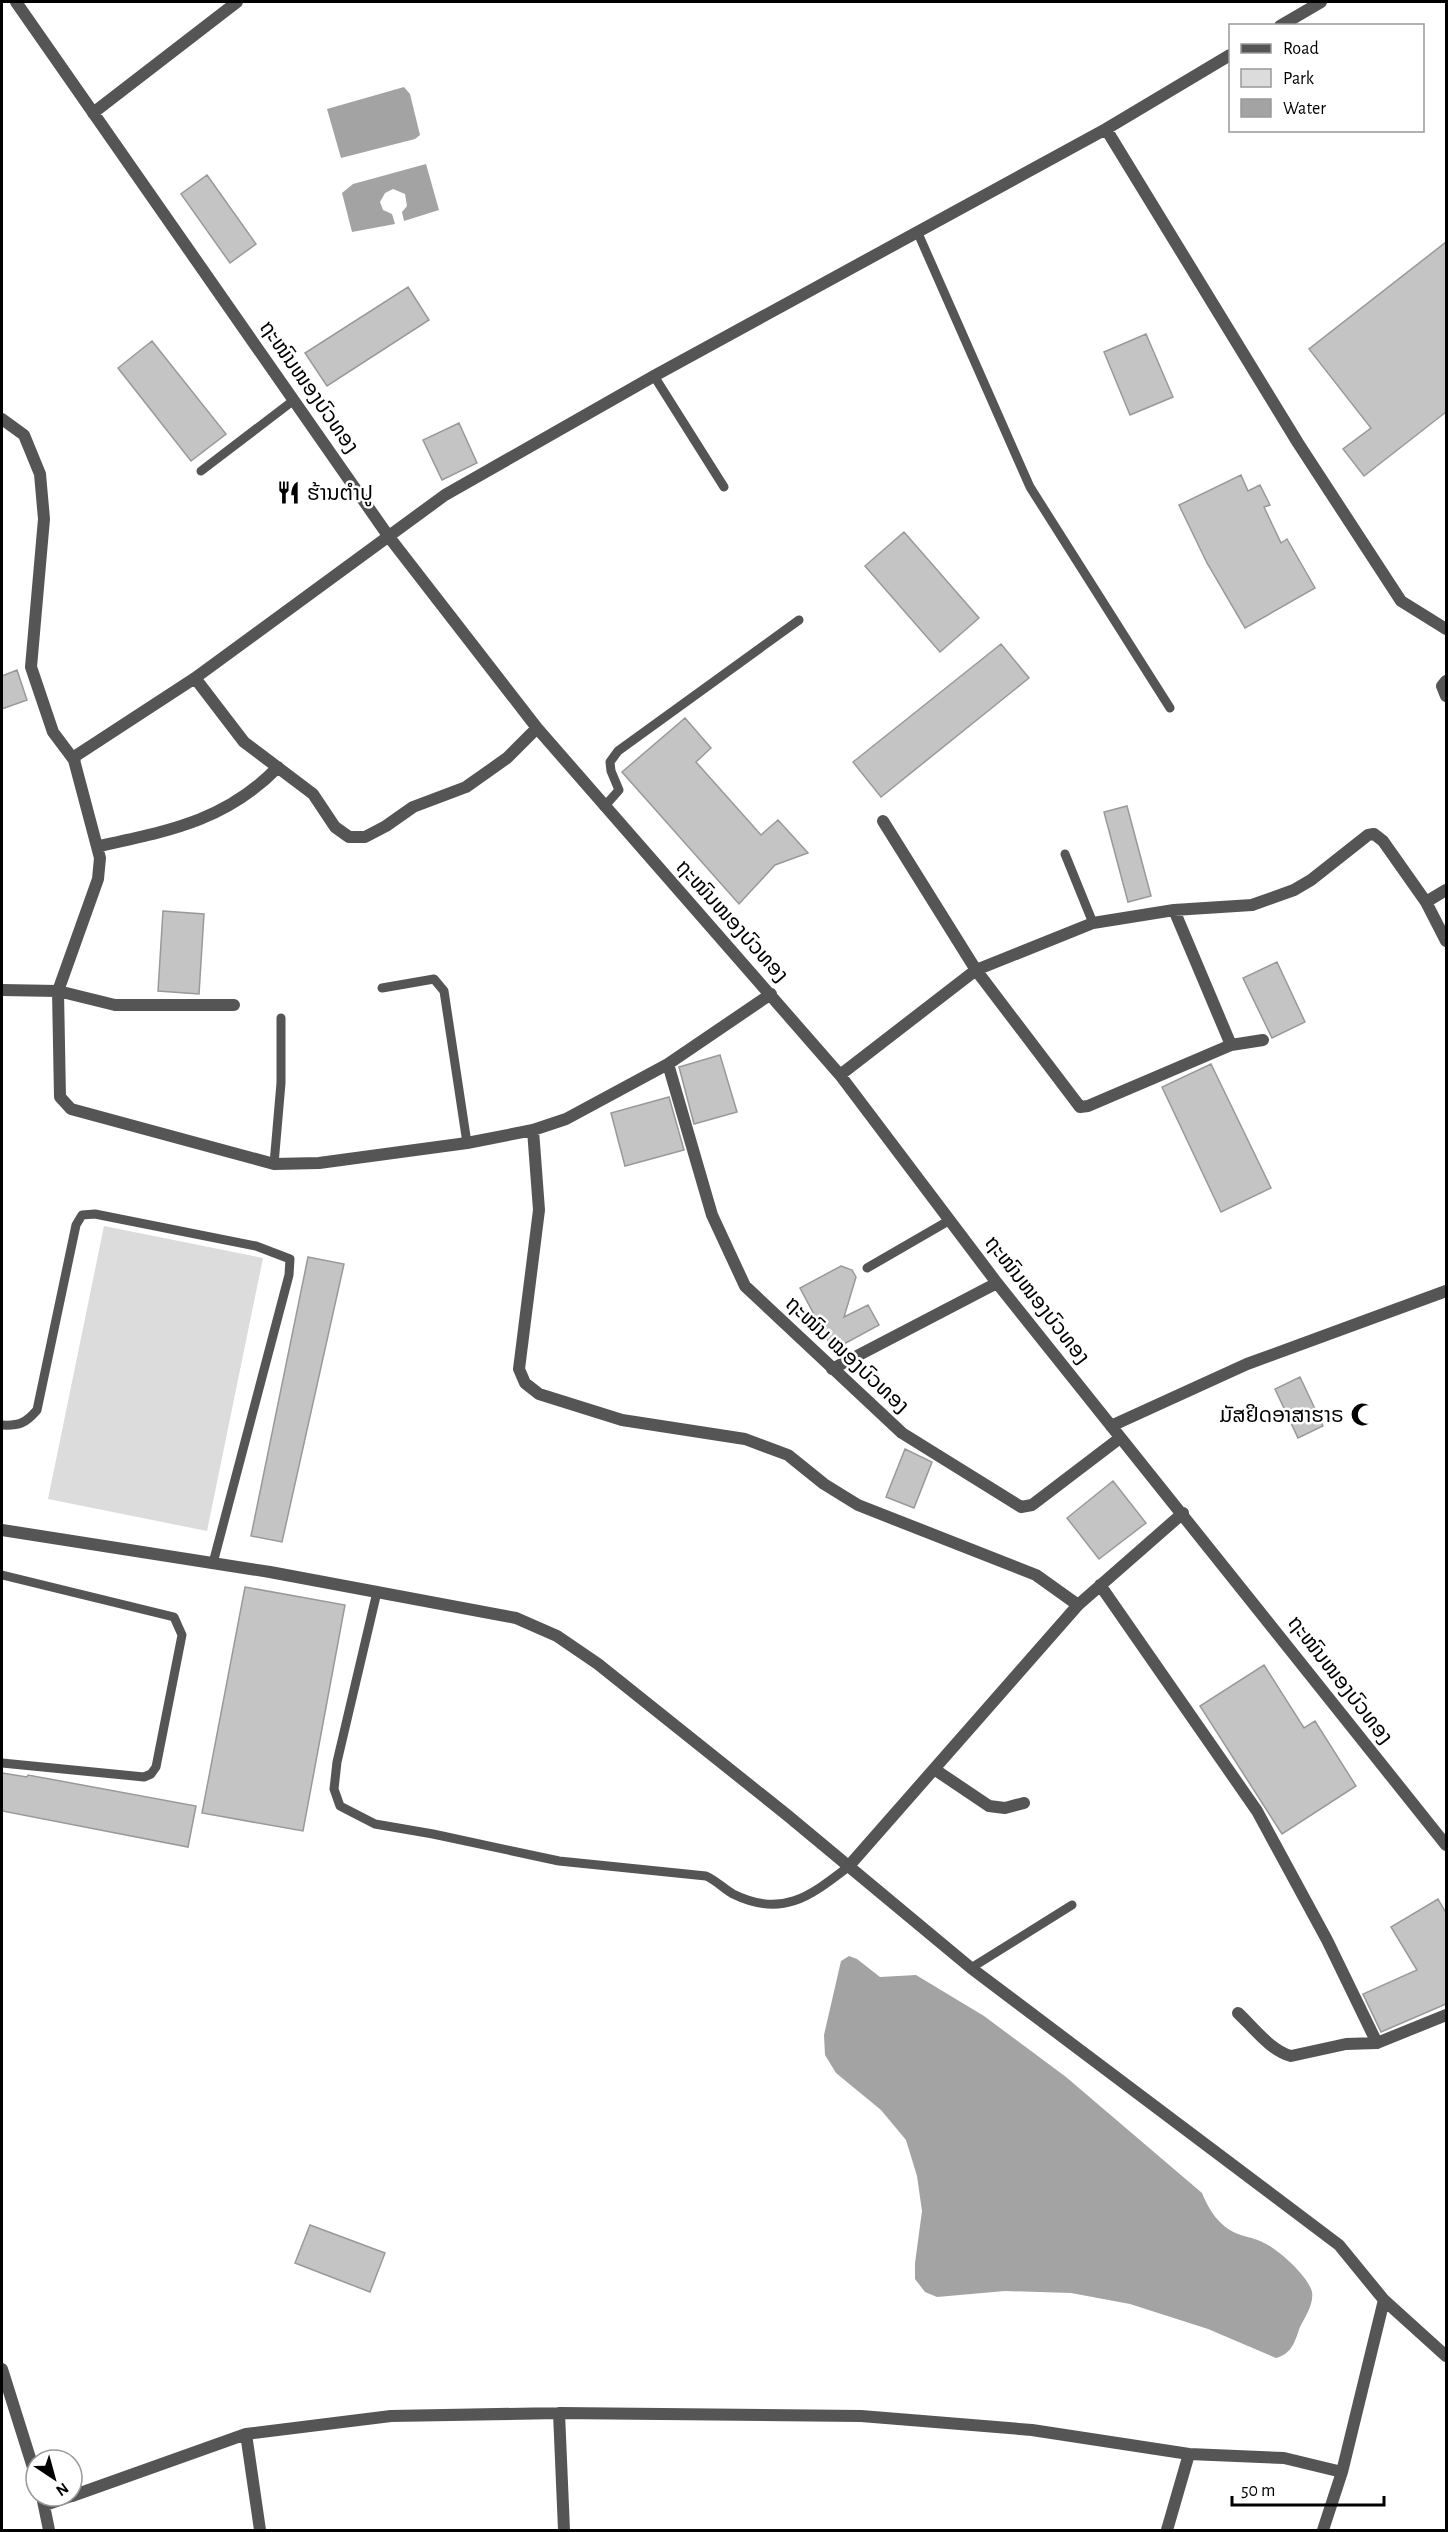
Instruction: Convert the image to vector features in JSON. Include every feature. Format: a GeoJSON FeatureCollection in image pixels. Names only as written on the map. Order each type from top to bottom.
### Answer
{"type":"FeatureCollection","features":[{"type":"Feature","properties":{"kind":"street","name":"ຖະໜົນໜອງບົວທອງ"},"geometry":{"type":"LineString","coordinates":[[16,2],[389,537],[537,728],[840,1075],[997,1283],[1446,1845]]}},
{"type":"Feature","properties":{"kind":"street"},"geometry":{"type":"LineString","coordinates":[[93,113],[237,2]]}},
{"type":"Feature","properties":{"kind":"street"},"geometry":{"type":"LineString","coordinates":[[1283,24],[1321,2]]}},
{"type":"Feature","properties":{"kind":"street"},"geometry":{"type":"LineString","coordinates":[[74,760],[77,755],[195,678],[445,495],[654,376],[1106,129],[1229,56]]}},
{"type":"Feature","properties":{"kind":"street"},"geometry":{"type":"LineString","coordinates":[[1106,129],[1298,443],[1401,601],[1446,629]]}},
{"type":"Feature","properties":{"kind":"street"},"geometry":{"type":"LineString","coordinates":[[2,419],[24,435],[40,474],[44,519],[31,667],[53,732],[74,760],[99,846],[98,879],[58,991],[60,1097],[64,1104],[71,1109],[274,1164],[319,1163],[467,1143],[533,1130],[566,1119],[668,1064],[771,994]]}},
{"type":"Feature","properties":{"kind":"street"},"geometry":{"type":"LineString","coordinates":[[195,678],[244,742],[313,794],[335,827],[348,837],[365,837],[386,826],[413,807],[466,787],[507,758],[537,728]]}},
{"type":"Feature","properties":{"kind":"street"},"geometry":{"type":"LineString","coordinates":[[1446,681],[1442,686],[1446,696]]}},
{"type":"Feature","properties":{"kind":"street"},"geometry":{"type":"LineString","coordinates":[[99,846],[181,827],[210,817],[262,784],[278,767]]}},
{"type":"Feature","properties":{"kind":"street"},"geometry":{"type":"LineString","coordinates":[[883,821],[976,970],[1080,1107],[1088,1106],[1232,1045],[1263,1040]]}},
{"type":"Feature","properties":{"kind":"street"},"geometry":{"type":"LineString","coordinates":[[840,1075],[976,970],[1094,923],[1174,910],[1252,905],[1294,890],[1311,880],[1368,835],[1374,834],[1383,841],[1426,902],[1446,941]]}},
{"type":"Feature","properties":{"kind":"street"},"geometry":{"type":"LineString","coordinates":[[1426,902],[1446,890]]}},
{"type":"Feature","properties":{"kind":"street"},"geometry":{"type":"LineString","coordinates":[[1174,910],[1232,1045]]}},
{"type":"Feature","properties":{"kind":"street"},"geometry":{"type":"LineString","coordinates":[[2,990],[58,991],[115,1005],[234,1005]]}},
{"type":"Feature","properties":{"kind":"street","name":"ຖະໜົນ ໝອງບົວທອງ"},"geometry":{"type":"LineString","coordinates":[[668,1064],[712,1215],[745,1286],[902,1433],[1022,1507],[1032,1505],[1120,1438]]}},
{"type":"Feature","properties":{"kind":"street"},"geometry":{"type":"LineString","coordinates":[[533,1130],[539,1210],[519,1369],[525,1383],[539,1394],[622,1420],[744,1439],[788,1455],[824,1484],[858,1505],[1036,1575],[1078,1605]]}},
{"type":"Feature","properties":{"kind":"street"},"geometry":{"type":"LineString","coordinates":[[832,1369],[997,1283]]}},
{"type":"Feature","properties":{"kind":"street"},"geometry":{"type":"LineString","coordinates":[[1111,1426],[1247,1364],[1446,1291]]}},
{"type":"Feature","properties":{"kind":"street"},"geometry":{"type":"LineString","coordinates":[[848,1867],[1078,1605],[1183,1513]]}},
{"type":"Feature","properties":{"kind":"street"},"geometry":{"type":"LineString","coordinates":[[2,1530],[213,1563],[516,1617],[557,1636],[598,1664],[787,1815],[971,1968],[1339,2245],[1384,2300],[1446,2356]]}},
{"type":"Feature","properties":{"kind":"street"},"geometry":{"type":"LineString","coordinates":[[1100,1585],[1257,1811],[1327,1940],[1377,2043]]}},
{"type":"Feature","properties":{"kind":"street"},"geometry":{"type":"LineString","coordinates":[[934,1768],[989,1806],[1005,1808],[1024,1803]]}},
{"type":"Feature","properties":{"kind":"street"},"geometry":{"type":"LineString","coordinates":[[1238,2013],[1275,2048],[1291,2056],[1346,2044],[1377,2043],[1446,2015]]}},
{"type":"Feature","properties":{"kind":"street"},"geometry":{"type":"LineString","coordinates":[[1323,2530],[1342,2472],[1384,2300]]}},
{"type":"Feature","properties":{"kind":"street"},"geometry":{"type":"LineString","coordinates":[[2,2369],[27,2448]]}},
{"type":"Feature","properties":{"kind":"street"},"geometry":{"type":"LineString","coordinates":[[84,2492],[246,2434],[391,2416],[559,2413],[861,2416],[1032,2430],[1189,2454],[1284,2458],[1342,2472]]}},
{"type":"Feature","properties":{"kind":"street"},"geometry":{"type":"LineString","coordinates":[[559,2413],[564,2530]]}},
{"type":"Feature","properties":{"kind":"street"},"geometry":{"type":"LineString","coordinates":[[246,2434],[260,2530]]}},
{"type":"Feature","properties":{"kind":"street"},"geometry":{"type":"LineString","coordinates":[[1167,2530],[1189,2454]]}},
{"type":"Feature","properties":{"kind":"street"},"geometry":{"type":"LineString","coordinates":[[44,2508],[49,2530]]}},
{"type":"Feature","properties":{"kind":"lane"},"geometry":{"type":"LineString","coordinates":[[917,231],[1030,487],[1170,708]]}},
{"type":"Feature","properties":{"kind":"lane"},"geometry":{"type":"LineString","coordinates":[[654,376],[724,487]]}},
{"type":"Feature","properties":{"kind":"lane"},"geometry":{"type":"LineString","coordinates":[[201,471],[294,400]]}},
{"type":"Feature","properties":{"kind":"lane"},"geometry":{"type":"LineString","coordinates":[[604,807],[619,790],[611,771],[610,762],[618,751],[799,620]]}},
{"type":"Feature","properties":{"kind":"lane"},"geometry":{"type":"LineString","coordinates":[[1065,854],[1094,923]]}},
{"type":"Feature","properties":{"kind":"lane"},"geometry":{"type":"LineString","coordinates":[[382,988],[434,979],[444,991],[467,1143]]}},
{"type":"Feature","properties":{"kind":"lane"},"geometry":{"type":"LineString","coordinates":[[274,1164],[281,1083],[281,1018]]}},
{"type":"Feature","properties":{"kind":"lane"},"geometry":{"type":"LineString","coordinates":[[2,1425],[15,1426],[27,1422],[37,1410],[76,1225],[82,1215],[95,1214],[256,1246],[290,1259],[289,1275],[213,1563]]}},
{"type":"Feature","properties":{"kind":"lane"},"geometry":{"type":"LineString","coordinates":[[867,1268],[950,1220]]}},
{"type":"Feature","properties":{"kind":"lane"},"geometry":{"type":"LineString","coordinates":[[2,1575],[174,1617],[182,1635],[156,1767],[151,1774],[144,1777],[2,1763]]}},
{"type":"Feature","properties":{"kind":"lane"},"geometry":{"type":"LineString","coordinates":[[377,1592],[337,1762],[334,1789],[340,1806],[375,1824],[559,1861],[706,1876],[719,1882],[732,1893],[769,1905],[783,1905],[813,1894],[848,1867]]}},
{"type":"Feature","properties":{"kind":"lane"},"geometry":{"type":"LineString","coordinates":[[971,1968],[1072,1905]]}},
{"type":"Feature","properties":{"kind":"green space"},"geometry":{"type":"Polygon","coordinates":[[[104,1226],[263,1258],[207,1531],[48,1499],[104,1226]]]}},
{"type":"Feature","properties":{"kind":"water"},"geometry":{"type":"Polygon","coordinates":[[[404,87],[410,94],[420,135],[415,139],[341,158],[327,109],[404,87]]]}},
{"type":"Feature","properties":{"kind":"water"},"geometry":{"type":"Polygon","coordinates":[[[426,164],[439,210],[404,221],[402,212],[407,206],[405,194],[393,189],[385,193],[380,202],[383,210],[392,214],[395,224],[352,232],[342,193],[353,184],[426,164]]]}},
{"type":"Feature","properties":{"kind":"water"},"geometry":{"type":"Polygon","coordinates":[[[849,1956],[857,1959],[880,1977],[916,1975],[984,2016],[1066,2077],[1202,2193],[1213,2214],[1228,2229],[1264,2243],[1285,2257],[1299,2271],[1312,2292],[1309,2310],[1289,2350],[1276,2358],[1208,2329],[1130,2304],[1071,2293],[1005,2291],[937,2297],[925,2292],[915,2279],[922,2211],[917,2176],[906,2140],[881,2110],[836,2073],[825,2055],[824,2035],[841,1961],[849,1956]]]}},
{"type":"Feature","properties":{"kind":"building"},"geometry":{"type":"Polygon","coordinates":[[[207,175],[256,244],[230,263],[181,194],[207,175]]]}},
{"type":"Feature","properties":{"kind":"building"},"geometry":{"type":"Polygon","coordinates":[[[1446,242],[1446,412],[1364,476],[1343,449],[1371,428],[1309,349],[1446,242]]]}},
{"type":"Feature","properties":{"kind":"building"},"geometry":{"type":"Polygon","coordinates":[[[408,287],[429,320],[327,386],[305,353],[408,287]]]}},
{"type":"Feature","properties":{"kind":"building"},"geometry":{"type":"Polygon","coordinates":[[[1146,334],[1173,397],[1130,415],[1104,352],[1146,334]]]}},
{"type":"Feature","properties":{"kind":"building"},"geometry":{"type":"Polygon","coordinates":[[[152,341],[226,434],[191,461],[118,368],[152,341]]]}},
{"type":"Feature","properties":{"kind":"building"},"geometry":{"type":"Polygon","coordinates":[[[459,423],[477,463],[442,480],[423,440],[459,423]]]}},
{"type":"Feature","properties":{"kind":"building"},"geometry":{"type":"Polygon","coordinates":[[[1241,475],[1248,491],[1260,485],[1270,505],[1264,507],[1281,543],[1287,539],[1315,588],[1245,628],[1207,563],[1179,505],[1241,475]]]}},
{"type":"Feature","properties":{"kind":"building"},"geometry":{"type":"Polygon","coordinates":[[[904,532],[979,618],[940,652],[865,566],[904,532]]]}},
{"type":"Feature","properties":{"kind":"building"},"geometry":{"type":"Polygon","coordinates":[[[1001,644],[1029,678],[881,797],[853,762],[1001,644]]]}},
{"type":"Feature","properties":{"kind":"building"},"geometry":{"type":"Polygon","coordinates":[[[17,670],[27,700],[2,709],[2,676],[17,670]]]}},
{"type":"Feature","properties":{"kind":"building"},"geometry":{"type":"Polygon","coordinates":[[[685,718],[711,748],[696,762],[761,835],[778,820],[808,853],[775,865],[739,904],[622,772],[685,718]]]}},
{"type":"Feature","properties":{"kind":"building"},"geometry":{"type":"Polygon","coordinates":[[[1127,806],[1151,896],[1128,902],[1104,812],[1127,806]]]}},
{"type":"Feature","properties":{"kind":"building"},"geometry":{"type":"Polygon","coordinates":[[[163,911],[204,914],[199,994],[158,991],[163,911]]]}},
{"type":"Feature","properties":{"kind":"building"},"geometry":{"type":"Polygon","coordinates":[[[1277,962],[1305,1022],[1272,1038],[1243,978],[1277,962]]]}},
{"type":"Feature","properties":{"kind":"building"},"geometry":{"type":"Polygon","coordinates":[[[720,1055],[737,1112],[694,1124],[679,1067],[720,1055]]]}},
{"type":"Feature","properties":{"kind":"building"},"geometry":{"type":"Polygon","coordinates":[[[1211,1064],[1271,1188],[1221,1212],[1162,1087],[1211,1064]]]}},
{"type":"Feature","properties":{"kind":"building"},"geometry":{"type":"Polygon","coordinates":[[[669,1097],[684,1150],[625,1166],[611,1113],[669,1097]]]}},
{"type":"Feature","properties":{"kind":"building"},"geometry":{"type":"Polygon","coordinates":[[[308,1257],[344,1264],[282,1542],[251,1536],[308,1257]]]}},
{"type":"Feature","properties":{"kind":"building"},"geometry":{"type":"Polygon","coordinates":[[[841,1266],[852,1270],[856,1277],[844,1317],[868,1305],[879,1325],[833,1350],[800,1288],[841,1266]]]}},
{"type":"Feature","properties":{"kind":"building"},"geometry":{"type":"Polygon","coordinates":[[[1300,1377],[1323,1426],[1298,1438],[1275,1389],[1300,1377]]]}},
{"type":"Feature","properties":{"kind":"building"},"geometry":{"type":"Polygon","coordinates":[[[905,1449],[932,1462],[914,1508],[886,1497],[905,1449]]]}},
{"type":"Feature","properties":{"kind":"building"},"geometry":{"type":"Polygon","coordinates":[[[1113,1481],[1146,1523],[1099,1559],[1067,1518],[1113,1481]]]}},
{"type":"Feature","properties":{"kind":"building"},"geometry":{"type":"Polygon","coordinates":[[[245,1587],[345,1605],[303,1831],[202,1813],[245,1587]]]}},
{"type":"Feature","properties":{"kind":"building"},"geometry":{"type":"Polygon","coordinates":[[[1264,1665],[1304,1728],[1315,1721],[1356,1786],[1282,1834],[1200,1706],[1264,1665]]]}},
{"type":"Feature","properties":{"kind":"building"},"geometry":{"type":"Polygon","coordinates":[[[2,1773],[27,1777],[28,1775],[196,1806],[188,1847],[2,1811],[2,1773]]]}},
{"type":"Feature","properties":{"kind":"building"},"geometry":{"type":"Polygon","coordinates":[[[1438,1899],[1446,1913],[1446,2004],[1381,2032],[1363,1994],[1417,1970],[1391,1927],[1438,1899]]]}},
{"type":"Feature","properties":{"kind":"building"},"geometry":{"type":"Polygon","coordinates":[[[310,2225],[385,2253],[370,2292],[295,2263],[310,2225]]]}},
{"type":"Feature","properties":{"kind":"place","name":"ຮ້ານຕຳປູ"},"geometry":{"type":"Point","coordinates":[289,493]}},
{"type":"Feature","properties":{"kind":"place","name":"ມັສຢິດອາສາຮາຣ"},"geometry":{"type":"Point","coordinates":[1362,1415]}}]}
